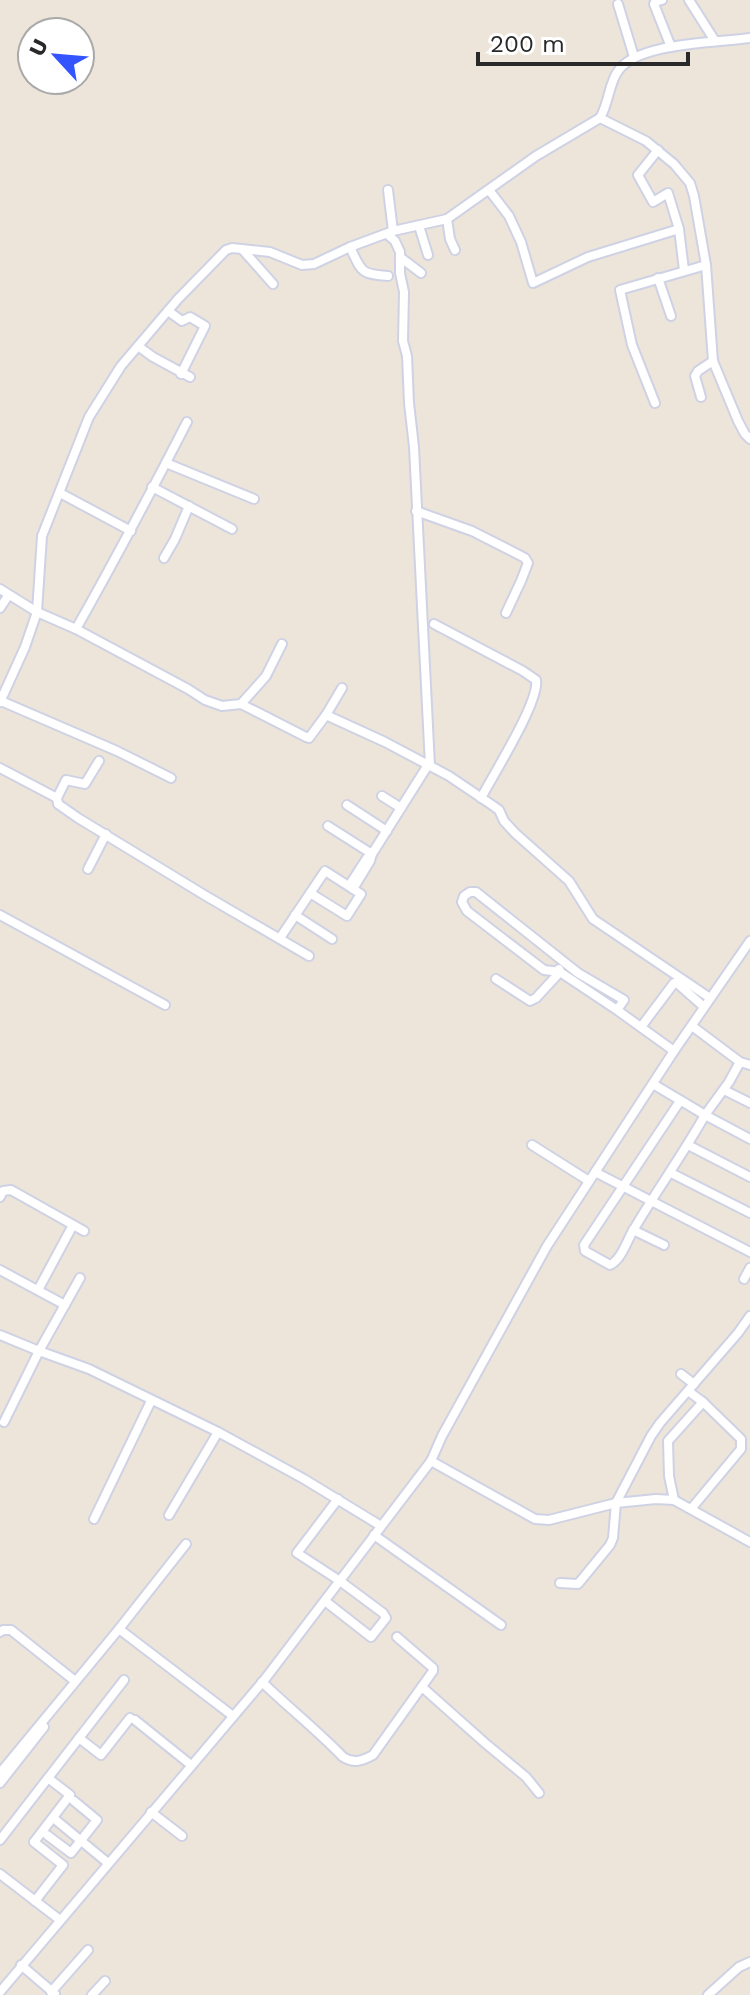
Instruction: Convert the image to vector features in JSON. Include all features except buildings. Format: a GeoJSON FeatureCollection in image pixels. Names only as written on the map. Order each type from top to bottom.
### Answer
{"type":"FeatureCollection","features":[{"type":"Feature","properties":{"kind":"street"},"geometry":{"type":"LineString","coordinates":[[662,0],[654,4],[671,47]]}},
{"type":"Feature","properties":{"kind":"street"},"geometry":{"type":"LineString","coordinates":[[689,0],[715,41]]}},
{"type":"Feature","properties":{"kind":"street"},"geometry":{"type":"LineString","coordinates":[[618,4],[634,57]]}},
{"type":"Feature","properties":{"kind":"street"},"geometry":{"type":"LineString","coordinates":[[171,778],[117,751],[0,701],[37,612],[42,536],[89,417],[121,366],[226,250],[270,252],[302,265],[314,264],[390,233],[447,219],[536,156],[600,118],[615,75],[634,57],[671,47],[750,38]]}},
{"type":"Feature","properties":{"kind":"street"},"geometry":{"type":"LineString","coordinates":[[600,118],[646,141],[674,164],[690,183],[706,265],[713,361],[750,439]]}},
{"type":"Feature","properties":{"kind":"street"},"geometry":{"type":"LineString","coordinates":[[658,150],[638,175],[653,202],[668,193],[679,229],[684,270]]}},
{"type":"Feature","properties":{"kind":"street"},"geometry":{"type":"LineString","coordinates":[[351,888],[429,765],[414,447],[407,356],[403,341],[404,292],[400,252],[390,233],[388,190]]}},
{"type":"Feature","properties":{"kind":"street"},"geometry":{"type":"LineString","coordinates":[[489,190],[509,216],[521,242],[533,283],[588,257],[679,229]]}},
{"type":"Feature","properties":{"kind":"street"},"geometry":{"type":"LineString","coordinates":[[447,219],[455,250]]}},
{"type":"Feature","properties":{"kind":"street"},"geometry":{"type":"LineString","coordinates":[[419,226],[428,255]]}},
{"type":"Feature","properties":{"kind":"street"},"geometry":{"type":"LineString","coordinates":[[350,247],[362,271],[388,276]]}},
{"type":"Feature","properties":{"kind":"street"},"geometry":{"type":"LineString","coordinates":[[242,249],[273,284]]}},
{"type":"Feature","properties":{"kind":"street"},"geometry":{"type":"LineString","coordinates":[[400,257],[421,273]]}},
{"type":"Feature","properties":{"kind":"street"},"geometry":{"type":"LineString","coordinates":[[655,403],[632,345],[620,290],[706,265]]}},
{"type":"Feature","properties":{"kind":"street"},"geometry":{"type":"LineString","coordinates":[[658,278],[671,316]]}},
{"type":"Feature","properties":{"kind":"street"},"geometry":{"type":"LineString","coordinates":[[138,346],[185,375],[205,326],[190,317],[182,321],[168,311]]}},
{"type":"Feature","properties":{"kind":"street"},"geometry":{"type":"LineString","coordinates":[[701,397],[695,376],[713,361]]}},
{"type":"Feature","properties":{"kind":"street"},"geometry":{"type":"LineString","coordinates":[[76,629],[187,422]]}},
{"type":"Feature","properties":{"kind":"street"},"geometry":{"type":"LineString","coordinates":[[166,463],[254,499]]}},
{"type":"Feature","properties":{"kind":"street"},"geometry":{"type":"LineString","coordinates":[[152,487],[232,529]]}},
{"type":"Feature","properties":{"kind":"street"},"geometry":{"type":"LineString","coordinates":[[60,493],[131,531]]}},
{"type":"Feature","properties":{"kind":"street"},"geometry":{"type":"LineString","coordinates":[[164,558],[189,506]]}},
{"type":"Feature","properties":{"kind":"street"},"geometry":{"type":"LineString","coordinates":[[416,511],[472,531],[525,558],[528,563],[506,613]]}},
{"type":"Feature","properties":{"kind":"street"},"geometry":{"type":"LineString","coordinates":[[0,589],[37,612],[76,629],[205,700],[222,706],[241,704],[309,738],[342,688]]}},
{"type":"Feature","properties":{"kind":"street"},"geometry":{"type":"LineString","coordinates":[[0,608],[8,596]]}},
{"type":"Feature","properties":{"kind":"street"},"geometry":{"type":"LineString","coordinates":[[434,624],[536,680],[538,689],[528,711],[481,798]]}},
{"type":"Feature","properties":{"kind":"street"},"geometry":{"type":"LineString","coordinates":[[241,704],[266,676],[282,644]]}},
{"type":"Feature","properties":{"kind":"street"},"geometry":{"type":"LineString","coordinates":[[326,715],[429,765],[499,810],[515,833],[569,881],[593,919],[710,998]]}},
{"type":"Feature","properties":{"kind":"street"},"geometry":{"type":"LineString","coordinates":[[99,761],[85,784],[67,779],[57,798],[58,804],[309,956]]}},
{"type":"Feature","properties":{"kind":"street"},"geometry":{"type":"LineString","coordinates":[[0,768],[57,798]]}},
{"type":"Feature","properties":{"kind":"street"},"geometry":{"type":"LineString","coordinates":[[382,796],[401,808]]}},
{"type":"Feature","properties":{"kind":"street"},"geometry":{"type":"LineString","coordinates":[[347,805],[387,831]]}},
{"type":"Feature","properties":{"kind":"street"},"geometry":{"type":"LineString","coordinates":[[328,826],[372,854]]}},
{"type":"Feature","properties":{"kind":"street"},"geometry":{"type":"LineString","coordinates":[[88,869],[106,834]]}},
{"type":"Feature","properties":{"kind":"street"},"geometry":{"type":"LineString","coordinates":[[280,938],[295,915],[310,893],[325,871],[361,894],[347,916],[310,893]]}},
{"type":"Feature","properties":{"kind":"street"},"geometry":{"type":"LineString","coordinates":[[617,1010],[624,1000],[578,973],[476,892],[464,896],[462,902],[467,911],[544,970],[560,972],[674,1051]]}},
{"type":"Feature","properties":{"kind":"street"},"geometry":{"type":"LineString","coordinates":[[0,915],[165,1005]]}},
{"type":"Feature","properties":{"kind":"street"},"geometry":{"type":"LineString","coordinates":[[295,915],[332,939]]}},
{"type":"Feature","properties":{"kind":"street"},"geometry":{"type":"LineString","coordinates":[[0,1992],[262,1682],[431,1461],[554,1234],[750,941]]}},
{"type":"Feature","properties":{"kind":"street"},"geometry":{"type":"LineString","coordinates":[[557,956],[560,972]]}},
{"type":"Feature","properties":{"kind":"street"},"geometry":{"type":"LineString","coordinates":[[496,979],[530,1001],[560,972]]}},
{"type":"Feature","properties":{"kind":"street"},"geometry":{"type":"LineString","coordinates":[[641,1027],[674,983],[704,1007]]}},
{"type":"Feature","properties":{"kind":"street"},"geometry":{"type":"LineString","coordinates":[[692,1026],[740,1062],[750,1065]]}},
{"type":"Feature","properties":{"kind":"street"},"geometry":{"type":"LineString","coordinates":[[680,1101],[584,1245],[585,1251],[610,1265],[613,1265],[740,1062]]}},
{"type":"Feature","properties":{"kind":"street"},"geometry":{"type":"LineString","coordinates":[[653,1084],[750,1139]]}},
{"type":"Feature","properties":{"kind":"street"},"geometry":{"type":"LineString","coordinates":[[724,1090],[750,1103]]}},
{"type":"Feature","properties":{"kind":"street"},"geometry":{"type":"LineString","coordinates":[[532,1145],[589,1181]]}},
{"type":"Feature","properties":{"kind":"street"},"geometry":{"type":"LineString","coordinates":[[688,1145],[750,1177]]}},
{"type":"Feature","properties":{"kind":"street"},"geometry":{"type":"LineString","coordinates":[[595,1172],[750,1252]]}},
{"type":"Feature","properties":{"kind":"street"},"geometry":{"type":"LineString","coordinates":[[671,1173],[750,1213]]}},
{"type":"Feature","properties":{"kind":"street"},"geometry":{"type":"LineString","coordinates":[[0,1197],[3,1191],[11,1190],[84,1231]]}},
{"type":"Feature","properties":{"kind":"street"},"geometry":{"type":"LineString","coordinates":[[38,1290],[73,1225]]}},
{"type":"Feature","properties":{"kind":"street"},"geometry":{"type":"LineString","coordinates":[[633,1230],[664,1245]]}},
{"type":"Feature","properties":{"kind":"street"},"geometry":{"type":"LineString","coordinates":[[744,1279],[750,1268]]}},
{"type":"Feature","properties":{"kind":"street"},"geometry":{"type":"LineString","coordinates":[[0,1270],[65,1305]]}},
{"type":"Feature","properties":{"kind":"street"},"geometry":{"type":"LineString","coordinates":[[4,1422],[80,1278]]}},
{"type":"Feature","properties":{"kind":"street"},"geometry":{"type":"LineString","coordinates":[[560,1583],[578,1584],[606,1552],[613,1538],[616,1503],[651,1436],[750,1316]]}},
{"type":"Feature","properties":{"kind":"street"},"geometry":{"type":"LineString","coordinates":[[0,1335],[89,1369],[218,1432],[381,1526]]}},
{"type":"Feature","properties":{"kind":"street"},"geometry":{"type":"LineString","coordinates":[[681,1374],[703,1402],[741,1439],[741,1449],[691,1509]]}},
{"type":"Feature","properties":{"kind":"street"},"geometry":{"type":"LineString","coordinates":[[94,1519],[151,1401]]}},
{"type":"Feature","properties":{"kind":"street"},"geometry":{"type":"LineString","coordinates":[[674,1500],[669,1476],[668,1441],[703,1402]]}},
{"type":"Feature","properties":{"kind":"street"},"geometry":{"type":"LineString","coordinates":[[169,1515],[218,1432]]}},
{"type":"Feature","properties":{"kind":"street"},"geometry":{"type":"LineString","coordinates":[[431,1461],[535,1519],[549,1520],[616,1503],[674,1500],[750,1542]]}},
{"type":"Feature","properties":{"kind":"street"},"geometry":{"type":"LineString","coordinates":[[325,1601],[371,1637],[385,1620],[383,1613],[297,1553],[338,1499]]}},
{"type":"Feature","properties":{"kind":"street"},"geometry":{"type":"LineString","coordinates":[[374,1535],[501,1625]]}},
{"type":"Feature","properties":{"kind":"street"},"geometry":{"type":"LineString","coordinates":[[1,1769],[186,1544]]}},
{"type":"Feature","properties":{"kind":"street"},"geometry":{"type":"LineString","coordinates":[[119,1629],[233,1716]]}},
{"type":"Feature","properties":{"kind":"street"},"geometry":{"type":"LineString","coordinates":[[0,1632],[11,1630],[75,1681]]}},
{"type":"Feature","properties":{"kind":"street"},"geometry":{"type":"LineString","coordinates":[[262,1682],[350,1761],[361,1761],[373,1755],[433,1671],[397,1637]]}},
{"type":"Feature","properties":{"kind":"street"},"geometry":{"type":"LineString","coordinates":[[0,1840],[124,1680]]}},
{"type":"Feature","properties":{"kind":"street"},"geometry":{"type":"LineString","coordinates":[[422,1687],[526,1777],[539,1793]]}},
{"type":"Feature","properties":{"kind":"street"},"geometry":{"type":"LineString","coordinates":[[0,1783],[67,1697]]}},
{"type":"Feature","properties":{"kind":"street"},"geometry":{"type":"LineString","coordinates":[[79,1738],[101,1755],[133,1719],[191,1765]]}},
{"type":"Feature","properties":{"kind":"street"},"geometry":{"type":"LineString","coordinates":[[35,1901],[63,1865],[34,1842],[70,1795],[48,1778]]}},
{"type":"Feature","properties":{"kind":"street"},"geometry":{"type":"LineString","coordinates":[[47,1835],[71,1853],[81,1841],[97,1820],[74,1801]]}},
{"type":"Feature","properties":{"kind":"street"},"geometry":{"type":"LineString","coordinates":[[151,1812],[182,1836]]}},
{"type":"Feature","properties":{"kind":"street"},"geometry":{"type":"LineString","coordinates":[[57,1821],[108,1863]]}},
{"type":"Feature","properties":{"kind":"street"},"geometry":{"type":"LineString","coordinates":[[0,1874],[60,1920]]}},
{"type":"Feature","properties":{"kind":"street"},"geometry":{"type":"LineString","coordinates":[[21,1965],[53,1993],[88,1950]]}},
{"type":"Feature","properties":{"kind":"street"},"geometry":{"type":"LineString","coordinates":[[708,1995],[739,1967],[750,1962]]}},
{"type":"Feature","properties":{"kind":"street"},"geometry":{"type":"LineString","coordinates":[[0,1971],[11,1978]]}},
{"type":"Feature","properties":{"kind":"street"},"geometry":{"type":"LineString","coordinates":[[92,1995],[105,1981]]}}]}
